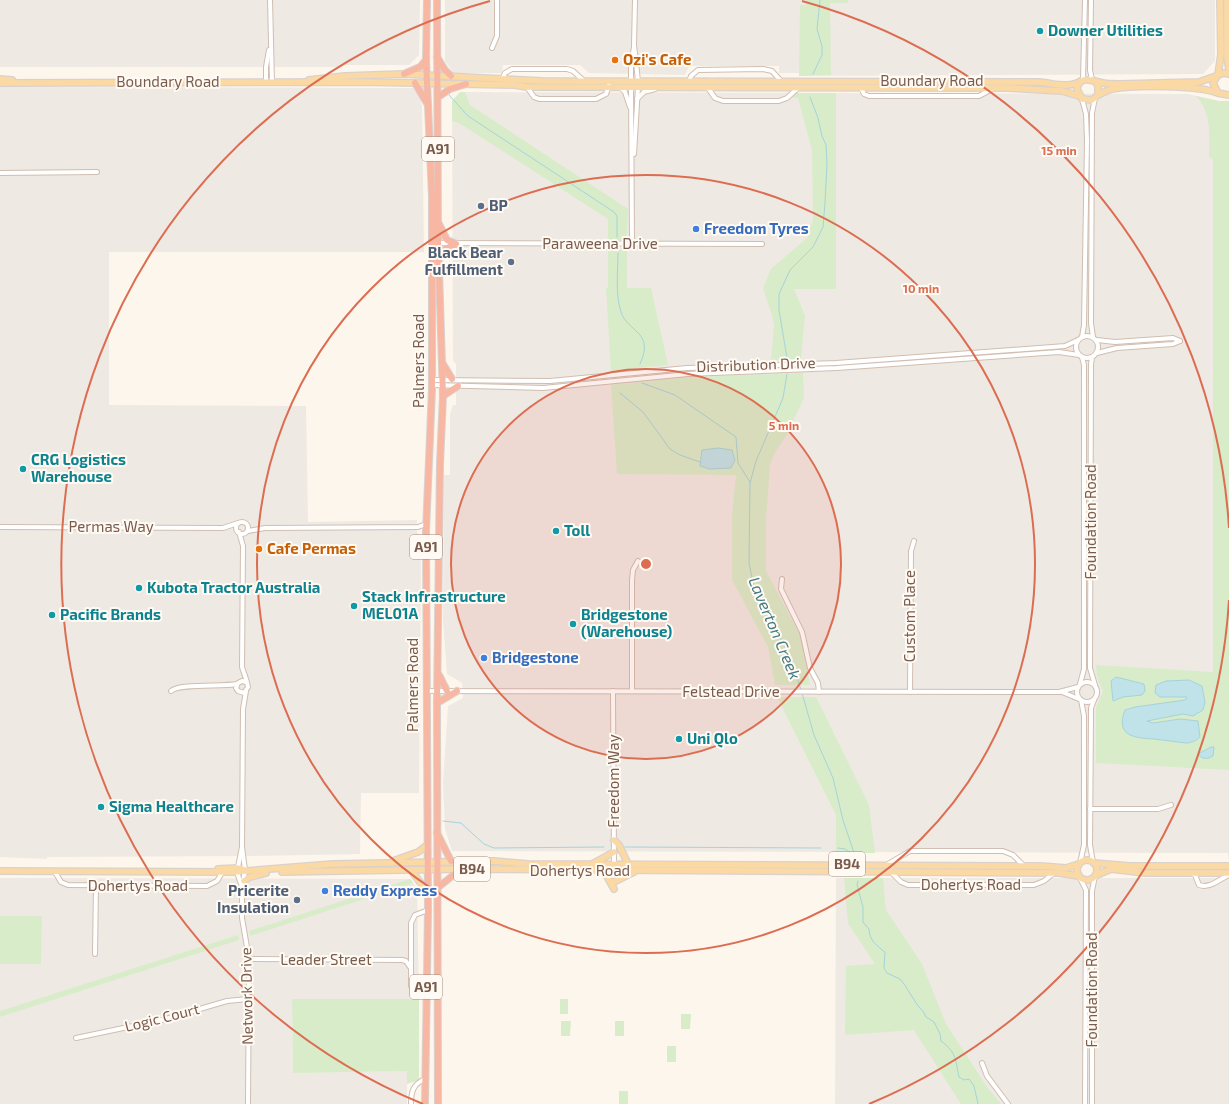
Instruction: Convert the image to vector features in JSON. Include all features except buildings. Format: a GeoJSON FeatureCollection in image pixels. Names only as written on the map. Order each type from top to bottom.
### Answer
{"type":"FeatureCollection","features":[{"type":"Feature","properties":{"kind":"highway","name":"A91"},"geometry":{"type":"LineString","coordinates":[[427,0],[427,75]]}},
{"type":"Feature","properties":{"kind":"highway","name":"A91"},"geometry":{"type":"LineString","coordinates":[[436,75],[437,0]]}},
{"type":"Feature","properties":{"kind":"highway"},"geometry":{"type":"LineString","coordinates":[[436,55],[445,70],[451,76]]}},
{"type":"Feature","properties":{"kind":"highway"},"geometry":{"type":"LineString","coordinates":[[404,74],[420,67],[426,60]]}},
{"type":"Feature","properties":{"kind":"highway","name":"Palmers Road"},"geometry":{"type":"LineString","coordinates":[[425,1104],[428,910],[426,846],[426,528],[432,382],[432,196],[427,75]]}},
{"type":"Feature","properties":{"kind":"highway","name":"Palmers Road"},"geometry":{"type":"LineString","coordinates":[[436,75],[438,96],[438,258],[443,364],[440,464],[436,831],[438,1104]]}},
{"type":"Feature","properties":{"kind":"highway"},"geometry":{"type":"LineString","coordinates":[[415,83],[429,106]]}},
{"type":"Feature","properties":{"kind":"highway"},"geometry":{"type":"LineString","coordinates":[[438,96],[450,89],[466,84]]}},
{"type":"Feature","properties":{"kind":"highway"},"geometry":{"type":"LineString","coordinates":[[438,222],[447,240],[456,244]]}},
{"type":"Feature","properties":{"kind":"highway"},"geometry":{"type":"LineString","coordinates":[[438,258],[445,249],[456,244]]}},
{"type":"Feature","properties":{"kind":"highway"},"geometry":{"type":"LineString","coordinates":[[443,364],[452,379]]}},
{"type":"Feature","properties":{"kind":"highway"},"geometry":{"type":"LineString","coordinates":[[443,396],[458,386]]}},
{"type":"Feature","properties":{"kind":"highway"},"geometry":{"type":"LineString","coordinates":[[438,671],[447,691]]}},
{"type":"Feature","properties":{"kind":"highway"},"geometry":{"type":"LineString","coordinates":[[437,703],[457,691]]}},
{"type":"Feature","properties":{"kind":"highway"},"geometry":{"type":"LineString","coordinates":[[436,831],[451,861]]}},
{"type":"Feature","properties":{"kind":"highway"},"geometry":{"type":"LineString","coordinates":[[436,889],[461,869]]}},
{"type":"Feature","properties":{"kind":"main road"},"geometry":{"type":"LineString","coordinates":[[1218,93],[1214,87],[1220,54],[1220,0]]}},
{"type":"Feature","properties":{"kind":"main road"},"geometry":{"type":"LineString","coordinates":[[1227,0],[1227,58],[1229,69]]}},
{"type":"Feature","properties":{"kind":"main road"},"geometry":{"type":"LineString","coordinates":[[1229,74],[1224,73],[1199,82],[1106,84],[1093,80],[1082,80],[1077,90],[1080,97],[1089,101],[1107,90],[1123,88],[1182,87],[1210,90],[1229,95]]}},
{"type":"Feature","properties":{"kind":"main road","name":"Boundary Road"},"geometry":{"type":"LineString","coordinates":[[301,82],[334,77],[404,74],[584,81],[1038,82],[1071,86],[1082,80]]}},
{"type":"Feature","properties":{"kind":"main road"},"geometry":{"type":"LineString","coordinates":[[334,77],[334,79],[342,82]]}},
{"type":"Feature","properties":{"kind":"main road"},"geometry":{"type":"LineString","coordinates":[[503,78],[506,82],[515,85]]}},
{"type":"Feature","properties":{"kind":"main road","name":"Boundary Road"},"geometry":{"type":"LineString","coordinates":[[0,79],[35,82]]}},
{"type":"Feature","properties":{"kind":"main road"},"geometry":{"type":"LineString","coordinates":[[1093,80],[1098,85],[1097,97]]}},
{"type":"Feature","properties":{"kind":"main road"},"geometry":{"type":"LineString","coordinates":[[631,81],[635,87],[638,81]]}},
{"type":"Feature","properties":{"kind":"main road"},"geometry":{"type":"LineString","coordinates":[[688,81],[696,88]]}},
{"type":"Feature","properties":{"kind":"main road"},"geometry":{"type":"LineString","coordinates":[[861,81],[861,88]]}},
{"type":"Feature","properties":{"kind":"main road","name":"Boundary Road"},"geometry":{"type":"LineString","coordinates":[[0,83],[342,82],[515,85],[526,87],[994,88],[1062,91],[1080,97]]}},
{"type":"Feature","properties":{"kind":"main road"},"geometry":{"type":"LineString","coordinates":[[614,840],[619,845],[628,864]]}},
{"type":"Feature","properties":{"kind":"main road"},"geometry":{"type":"LineString","coordinates":[[387,863],[418,852],[426,846]]}},
{"type":"Feature","properties":{"kind":"main road"},"geometry":{"type":"LineString","coordinates":[[592,864],[614,852]]}},
{"type":"Feature","properties":{"kind":"main road","name":"B94"},"geometry":{"type":"LineString","coordinates":[[1080,864],[1086,860],[1094,863],[1130,866],[1229,866]]}},
{"type":"Feature","properties":{"kind":"main road","name":"Dohertys Road"},"geometry":{"type":"LineString","coordinates":[[197,872],[272,870],[333,864],[451,861],[592,864],[888,864],[1066,868],[1080,864]]}},
{"type":"Feature","properties":{"kind":"main road"},"geometry":{"type":"LineString","coordinates":[[1094,863],[1097,868],[1096,876]]}},
{"type":"Feature","properties":{"kind":"main road"},"geometry":{"type":"LineString","coordinates":[[1080,864],[1077,870],[1080,877]]}},
{"type":"Feature","properties":{"kind":"main road","name":"Dohertys Road"},"geometry":{"type":"LineString","coordinates":[[272,870],[282,872],[461,869],[604,871],[890,871],[1054,873],[1080,877]]}},
{"type":"Feature","properties":{"kind":"main road","name":"B94"},"geometry":{"type":"LineString","coordinates":[[1080,877],[1088,881],[1103,871],[1111,869],[1136,872],[1229,874]]}},
{"type":"Feature","properties":{"kind":"main road","name":"Dohertys Road"},"geometry":{"type":"LineString","coordinates":[[0,873],[13,871],[222,873],[237,870]]}},
{"type":"Feature","properties":{"kind":"main road"},"geometry":{"type":"LineString","coordinates":[[411,870],[428,893]]}},
{"type":"Feature","properties":{"kind":"main road"},"geometry":{"type":"LineString","coordinates":[[604,871],[614,889]]}},
{"type":"Feature","properties":{"kind":"main road"},"geometry":{"type":"LineString","coordinates":[[614,882],[634,871]]}},
{"type":"Feature","properties":{"kind":"main road"},"geometry":{"type":"LineString","coordinates":[[244,881],[259,874],[282,872]]}},
{"type":"Feature","properties":{"kind":"street"},"geometry":{"type":"LineString","coordinates":[[269,82],[270,0]]}},
{"type":"Feature","properties":{"kind":"street"},"geometry":{"type":"LineString","coordinates":[[492,48],[497,36],[497,0]]}},
{"type":"Feature","properties":{"kind":"street"},"geometry":{"type":"LineString","coordinates":[[635,0],[634,45],[638,81]]}},
{"type":"Feature","properties":{"kind":"street"},"geometry":{"type":"LineString","coordinates":[[1082,80],[1085,1],[1091,2],[1090,70],[1093,80]]}},
{"type":"Feature","properties":{"kind":"street"},"geometry":{"type":"LineString","coordinates":[[631,81],[631,64],[634,45]]}},
{"type":"Feature","properties":{"kind":"street"},"geometry":{"type":"LineString","coordinates":[[503,78],[505,74],[512,69],[567,69],[573,71],[584,81]]}},
{"type":"Feature","properties":{"kind":"street"},"geometry":{"type":"LineString","coordinates":[[688,81],[698,70],[763,69],[772,71],[781,81]]}},
{"type":"Feature","properties":{"kind":"street"},"geometry":{"type":"LineString","coordinates":[[609,81],[610,87]]}},
{"type":"Feature","properties":{"kind":"street","name":"Boundary Road"},"geometry":{"type":"LineString","coordinates":[[526,87],[534,97],[540,99],[599,99],[606,94],[610,87]]}},
{"type":"Feature","properties":{"kind":"street"},"geometry":{"type":"LineString","coordinates":[[620,87],[625,92],[632,111]]}},
{"type":"Feature","properties":{"kind":"street"},"geometry":{"type":"LineString","coordinates":[[633,163],[636,142],[637,98],[635,87]]}},
{"type":"Feature","properties":{"kind":"street"},"geometry":{"type":"LineString","coordinates":[[632,244],[632,111],[635,87]]}},
{"type":"Feature","properties":{"kind":"street"},"geometry":{"type":"LineString","coordinates":[[637,98],[644,92],[661,88]]}},
{"type":"Feature","properties":{"kind":"street"},"geometry":{"type":"LineString","coordinates":[[708,88],[715,98],[723,101],[779,101],[787,98],[798,88]]}},
{"type":"Feature","properties":{"kind":"street"},"geometry":{"type":"LineString","coordinates":[[1080,97],[1086,114],[1087,140],[1084,325],[1076,347],[1080,356],[1092,357],[1097,353],[1117,348],[1173,344],[1180,341],[1173,338],[1116,342],[1095,339],[1080,339]]}},
{"type":"Feature","properties":{"kind":"street"},"geometry":{"type":"LineString","coordinates":[[1097,97],[1092,106],[1091,323],[1095,339],[1099,346],[1097,353]]}},
{"type":"Feature","properties":{"kind":"street"},"geometry":{"type":"LineString","coordinates":[[1087,140],[1092,140]]}},
{"type":"Feature","properties":{"kind":"street"},"geometry":{"type":"LineString","coordinates":[[0,173],[97,172]]}},
{"type":"Feature","properties":{"kind":"street","name":"Paraweena Drive"},"geometry":{"type":"LineString","coordinates":[[431,240],[438,243],[456,244],[762,244]]}},
{"type":"Feature","properties":{"kind":"street"},"geometry":{"type":"LineString","coordinates":[[432,248],[438,243]]}},
{"type":"Feature","properties":{"kind":"street","name":"Distribution Drive"},"geometry":{"type":"LineString","coordinates":[[443,382],[452,379],[534,382],[677,369],[816,364],[1065,346],[1080,339]]}},
{"type":"Feature","properties":{"kind":"street","name":"Distribution Drive"},"geometry":{"type":"LineString","coordinates":[[432,382],[443,382],[458,386],[534,388],[677,375],[817,370],[962,361],[1059,352],[1080,356]]}},
{"type":"Feature","properties":{"kind":"street"},"geometry":{"type":"LineString","coordinates":[[961,354],[962,361]]}},
{"type":"Feature","properties":{"kind":"street","name":"Foundation Road"},"geometry":{"type":"LineString","coordinates":[[1079,686],[1084,669],[1084,365],[1080,356]]}},
{"type":"Feature","properties":{"kind":"street","name":"Foundation Road"},"geometry":{"type":"LineString","coordinates":[[1092,357],[1090,668],[1095,685]]}},
{"type":"Feature","properties":{"kind":"street"},"geometry":{"type":"LineString","coordinates":[[853,361],[853,367]]}},
{"type":"Feature","properties":{"kind":"street"},"geometry":{"type":"LineString","coordinates":[[816,364],[817,370]]}},
{"type":"Feature","properties":{"kind":"street"},"geometry":{"type":"LineString","coordinates":[[710,367],[711,373]]}},
{"type":"Feature","properties":{"kind":"street"},"geometry":{"type":"LineString","coordinates":[[677,369],[677,375]]}},
{"type":"Feature","properties":{"kind":"street"},"geometry":{"type":"LineString","coordinates":[[606,375],[606,382]]}},
{"type":"Feature","properties":{"kind":"street"},"geometry":{"type":"LineString","coordinates":[[505,388],[506,381]]}},
{"type":"Feature","properties":{"kind":"street"},"geometry":{"type":"LineString","coordinates":[[518,381],[518,388]]}},
{"type":"Feature","properties":{"kind":"street"},"geometry":{"type":"LineString","coordinates":[[534,382],[534,388]]}},
{"type":"Feature","properties":{"kind":"street"},"geometry":{"type":"LineString","coordinates":[[1084,422],[1091,422]]}},
{"type":"Feature","properties":{"kind":"street"},"geometry":{"type":"LineString","coordinates":[[1084,469],[1091,469]]}},
{"type":"Feature","properties":{"kind":"street"},"geometry":{"type":"LineString","coordinates":[[243,546],[236,527],[238,523],[242,522],[264,528]]}},
{"type":"Feature","properties":{"kind":"street","name":"Permas Way"},"geometry":{"type":"LineString","coordinates":[[223,528],[238,523]]}},
{"type":"Feature","properties":{"kind":"street"},"geometry":{"type":"LineString","coordinates":[[243,709],[238,683],[242,667],[243,546],[247,531],[247,523]]}},
{"type":"Feature","properties":{"kind":"street","name":"Permas Way"},"geometry":{"type":"LineString","coordinates":[[0,527],[223,528],[238,532]]}},
{"type":"Feature","properties":{"kind":"street"},"geometry":{"type":"LineString","coordinates":[[238,532],[244,534],[247,531],[264,528],[426,528]]}},
{"type":"Feature","properties":{"kind":"street","name":"Custom Place"},"geometry":{"type":"LineString","coordinates":[[910,692],[911,551],[914,541]]}},
{"type":"Feature","properties":{"kind":"street"},"geometry":{"type":"LineString","coordinates":[[632,691],[632,580],[633,570],[638,561]]}},
{"type":"Feature","properties":{"kind":"street"},"geometry":{"type":"LineString","coordinates":[[782,579],[781,589],[802,632],[810,668],[818,683],[819,692]]}},
{"type":"Feature","properties":{"kind":"street"},"geometry":{"type":"LineString","coordinates":[[242,667],[248,687],[243,709],[242,847],[246,870]]}},
{"type":"Feature","properties":{"kind":"street"},"geometry":{"type":"LineString","coordinates":[[171,691],[178,687],[220,686],[242,681],[246,682]]}},
{"type":"Feature","properties":{"kind":"street"},"geometry":{"type":"LineString","coordinates":[[1080,864],[1084,845],[1084,716],[1077,693],[1079,686],[1087,681],[1095,685],[1098,694],[1091,708],[1090,850],[1094,863]]}},
{"type":"Feature","properties":{"kind":"street"},"geometry":{"type":"LineString","coordinates":[[220,686],[239,692],[246,692]]}},
{"type":"Feature","properties":{"kind":"street","name":"Felstead Drive"},"geometry":{"type":"LineString","coordinates":[[426,691],[1059,692],[1079,686]]}},
{"type":"Feature","properties":{"kind":"street","name":"Freedom Way"},"geometry":{"type":"LineString","coordinates":[[613,691],[614,871]]}},
{"type":"Feature","properties":{"kind":"street","name":"Felstead Drive"},"geometry":{"type":"LineString","coordinates":[[1059,692],[1080,700]]}},
{"type":"Feature","properties":{"kind":"street"},"geometry":{"type":"LineString","coordinates":[[1080,700],[1088,702],[1094,700]]}},
{"type":"Feature","properties":{"kind":"street"},"geometry":{"type":"LineString","coordinates":[[1084,743],[1091,744]]}},
{"type":"Feature","properties":{"kind":"street"},"geometry":{"type":"LineString","coordinates":[[1090,810],[1158,809],[1171,805]]}},
{"type":"Feature","properties":{"kind":"street"},"geometry":{"type":"LineString","coordinates":[[237,870],[242,847]]}},
{"type":"Feature","properties":{"kind":"street","name":"Dohertys Road"},"geometry":{"type":"LineString","coordinates":[[888,864],[910,851],[1003,851],[1013,855],[1024,866]]}},
{"type":"Feature","properties":{"kind":"street","name":"Network Drive"},"geometry":{"type":"LineString","coordinates":[[237,870],[242,888],[243,923],[249,960],[248,1104]]}},
{"type":"Feature","properties":{"kind":"street","name":"Network Drive"},"geometry":{"type":"LineString","coordinates":[[242,888],[246,870]]}},
{"type":"Feature","properties":{"kind":"street","name":"Dohertys Road"},"geometry":{"type":"LineString","coordinates":[[890,871],[901,882],[908,885],[1034,885],[1044,881],[1054,873]]}},
{"type":"Feature","properties":{"kind":"street","name":"Dohertys Road"},"geometry":{"type":"LineString","coordinates":[[55,872],[57,878],[64,885],[207,886],[217,881],[222,873]]}},
{"type":"Feature","properties":{"kind":"street"},"geometry":{"type":"LineString","coordinates":[[1192,873],[1195,875],[1199,885],[1203,886],[1210,885],[1229,874]]}},
{"type":"Feature","properties":{"kind":"street","name":"Foundation Road"},"geometry":{"type":"LineString","coordinates":[[1092,1104],[1092,891],[1096,876]]}},
{"type":"Feature","properties":{"kind":"street","name":"Foundation Road"},"geometry":{"type":"LineString","coordinates":[[1080,877],[1086,890],[1085,1104]]}},
{"type":"Feature","properties":{"kind":"street"},"geometry":{"type":"LineString","coordinates":[[95,954],[96,885]]}},
{"type":"Feature","properties":{"kind":"street"},"geometry":{"type":"LineString","coordinates":[[426,995],[420,994],[411,986],[410,952],[412,919],[428,910]]}},
{"type":"Feature","properties":{"kind":"street"},"geometry":{"type":"LineString","coordinates":[[410,952],[402,960],[406,961],[410,967]]}},
{"type":"Feature","properties":{"kind":"street","name":"Leader Street"},"geometry":{"type":"LineString","coordinates":[[249,960],[402,960]]}},
{"type":"Feature","properties":{"kind":"street","name":"Logic Court"},"geometry":{"type":"LineString","coordinates":[[76,1038],[166,1019],[227,1001],[248,999]]}},
{"type":"Feature","properties":{"kind":"street"},"geometry":{"type":"LineString","coordinates":[[982,1063],[987,1076],[1008,1104]]}},
{"type":"Feature","properties":{"kind":"street"},"geometry":{"type":"LineString","coordinates":[[411,1104],[411,1093],[413,1089],[419,1082],[425,1079]]}},
{"type":"Feature","properties":{"kind":"shaded area"},"geometry":{"type":"Polygon","coordinates":[[[0,0],[420,0],[419,55],[409,65],[346,65],[336,67],[0,67],[0,0]]]}},
{"type":"Feature","properties":{"kind":"shaded area"},"geometry":{"type":"Polygon","coordinates":[[[445,0],[1215,0],[1215,61],[1203,74],[799,76],[799,73],[779,73],[779,66],[689,66],[685,75],[589,73],[580,65],[503,65],[502,73],[453,73],[445,61],[445,0]]]}},
{"type":"Feature","properties":{"kind":"shaded area"},"geometry":{"type":"Polygon","coordinates":[[[0,87],[415,88],[419,93],[422,106],[424,252],[109,252],[109,405],[306,406],[308,522],[417,520],[417,532],[421,538],[419,793],[361,793],[360,854],[47,857],[47,859],[0,857],[0,87]]]}},
{"type":"Feature","properties":{"kind":"shaded area"},"geometry":{"type":"Polygon","coordinates":[[[460,92],[1188,94],[1219,101],[1229,101],[1229,861],[1228,853],[452,851],[445,829],[443,783],[448,706],[463,698],[462,683],[447,674],[443,620],[444,475],[450,475],[450,414],[453,405],[456,405],[456,364],[453,361],[452,102],[460,92]]]}},
{"type":"Feature","properties":{"kind":"shaded area"},"geometry":{"type":"Polygon","coordinates":[[[0,878],[411,879],[417,889],[419,999],[292,1000],[293,1072],[407,1071],[407,1104],[0,1104],[0,878]]]}},
{"type":"Feature","properties":{"kind":"shaded area"},"geometry":{"type":"Polygon","coordinates":[[[836,878],[1229,878],[1229,1104],[835,1104],[836,878]]]}},
{"type":"Feature","properties":{"kind":"green space"},"geometry":{"type":"Polygon","coordinates":[[[806,0],[848,0],[848,3],[830,3],[831,75],[799,76],[800,5],[806,5],[806,0]]]}},
{"type":"Feature","properties":{"kind":"green space"},"geometry":{"type":"Polygon","coordinates":[[[460,92],[465,92],[470,105],[628,209],[627,234],[622,240],[608,240],[608,219],[459,123],[452,121],[452,101],[460,92]]]}},
{"type":"Feature","properties":{"kind":"green space"},"geometry":{"type":"Polygon","coordinates":[[[796,93],[836,93],[836,289],[794,289],[805,316],[801,359],[771,360],[774,325],[763,288],[771,269],[807,238],[813,219],[812,150],[798,98],[793,98],[796,93]]]}},
{"type":"Feature","properties":{"kind":"green space"},"geometry":{"type":"Polygon","coordinates":[[[1196,96],[1219,101],[1229,101],[1229,770],[1096,763],[1096,708],[1103,691],[1097,677],[1096,665],[1213,672],[1213,160],[1209,156],[1207,116],[1205,109],[1196,96]]]}},
{"type":"Feature","properties":{"kind":"green space"},"geometry":{"type":"Polygon","coordinates":[[[627,249],[627,288],[651,288],[668,365],[611,371],[606,288],[608,288],[608,250],[627,249]]]}},
{"type":"Feature","properties":{"kind":"green space"},"geometry":{"type":"Polygon","coordinates":[[[803,373],[804,398],[786,436],[770,464],[766,520],[766,571],[800,635],[810,685],[775,685],[768,647],[732,580],[732,516],[736,475],[617,474],[611,385],[687,377],[803,373]]]}},
{"type":"Feature","properties":{"kind":"green space"},"geometry":{"type":"Polygon","coordinates":[[[777,697],[816,697],[869,805],[875,853],[836,853],[836,815],[777,697]]]}},
{"type":"Feature","properties":{"kind":"green space"},"geometry":{"type":"Polygon","coordinates":[[[844,878],[883,878],[886,910],[922,964],[946,1024],[987,1087],[1001,1104],[961,1104],[914,1030],[845,1035],[846,966],[875,964],[848,923],[844,878]]]}},
{"type":"Feature","properties":{"kind":"green space"},"geometry":{"type":"Polygon","coordinates":[[[410,879],[413,883],[250,936],[249,931],[410,879]]]}},
{"type":"Feature","properties":{"kind":"green space"},"geometry":{"type":"Polygon","coordinates":[[[0,916],[42,916],[41,964],[0,964],[0,916]]]}},
{"type":"Feature","properties":{"kind":"green space"},"geometry":{"type":"Polygon","coordinates":[[[238,935],[239,940],[0,1017],[0,1011],[238,935]]]}},
{"type":"Feature","properties":{"kind":"green space"},"geometry":{"type":"Polygon","coordinates":[[[292,999],[419,999],[419,1080],[407,1084],[407,1071],[293,1073],[292,999]]]}},
{"type":"Feature","properties":{"kind":"green space"},"geometry":{"type":"Polygon","coordinates":[[[560,999],[568,999],[568,1014],[560,1014],[560,999]]]}},
{"type":"Feature","properties":{"kind":"green space"},"geometry":{"type":"Polygon","coordinates":[[[681,1014],[691,1014],[690,1029],[681,1029],[681,1014]]]}},
{"type":"Feature","properties":{"kind":"green space"},"geometry":{"type":"Polygon","coordinates":[[[561,1021],[571,1021],[570,1036],[561,1036],[561,1021]]]}},
{"type":"Feature","properties":{"kind":"green space"},"geometry":{"type":"Polygon","coordinates":[[[615,1021],[624,1021],[624,1036],[615,1036],[615,1021]]]}},
{"type":"Feature","properties":{"kind":"green space"},"geometry":{"type":"Polygon","coordinates":[[[667,1046],[676,1046],[676,1062],[667,1062],[667,1046]]]}},
{"type":"Feature","properties":{"kind":"green space"},"geometry":{"type":"Polygon","coordinates":[[[619,1091],[628,1091],[628,1104],[619,1104],[619,1091]]]}},
{"type":"Feature","properties":{"kind":"water"},"geometry":{"type":"Polygon","coordinates":[[[718,448],[732,450],[735,460],[731,468],[710,469],[700,466],[702,450],[718,448]]]}},
{"type":"Feature","properties":{"kind":"water"},"geometry":{"type":"Polygon","coordinates":[[[1116,677],[1144,684],[1145,691],[1142,695],[1123,697],[1113,701],[1111,681],[1116,677]]]}},
{"type":"Feature","properties":{"kind":"water"},"geometry":{"type":"Polygon","coordinates":[[[1189,680],[1202,686],[1205,702],[1203,710],[1193,716],[1183,714],[1147,721],[1153,723],[1180,719],[1198,721],[1200,737],[1190,743],[1182,743],[1140,738],[1128,734],[1122,725],[1125,710],[1135,707],[1185,700],[1187,697],[1160,697],[1155,693],[1156,685],[1166,681],[1189,680]]]}},
{"type":"Feature","properties":{"kind":"water"},"geometry":{"type":"Polygon","coordinates":[[[1211,747],[1214,747],[1213,756],[1205,758],[1198,754],[1211,747]]]}},
{"type":"Feature","properties":{"kind":"waterway","name":"Laverton Creek"},"geometry":{"type":"LineString","coordinates":[[813,74],[822,55],[822,46],[817,29],[820,0]]}},
{"type":"Feature","properties":{"kind":"waterway"},"geometry":{"type":"LineString","coordinates":[[449,95],[468,116],[614,212],[617,216],[617,237]]}},
{"type":"Feature","properties":{"kind":"waterway","name":"Laverton Creek"},"geometry":{"type":"LineString","coordinates":[[787,358],[779,310],[779,294],[790,270],[813,247],[823,227],[827,163],[826,145],[810,97]]}},
{"type":"Feature","properties":{"kind":"waterway"},"geometry":{"type":"LineString","coordinates":[[618,253],[617,290],[619,305],[624,319],[642,339],[644,353],[640,364]]}},
{"type":"Feature","properties":{"kind":"waterway","name":"Laverton Creek"},"geometry":{"type":"LineString","coordinates":[[787,374],[783,398],[756,461],[750,483],[749,563],[754,587],[791,658],[801,690]]}},
{"type":"Feature","properties":{"kind":"waterway"},"geometry":{"type":"LineString","coordinates":[[642,383],[675,395],[736,437],[738,463],[750,482]]}},
{"type":"Feature","properties":{"kind":"waterway"},"geometry":{"type":"LineString","coordinates":[[620,393],[643,412],[670,449],[680,455],[700,462]]}},
{"type":"Feature","properties":{"kind":"waterway","name":"Laverton Creek"},"geometry":{"type":"LineString","coordinates":[[802,693],[814,735],[833,778],[843,820],[855,856]]}},
{"type":"Feature","properties":{"kind":"waterway"},"geometry":{"type":"LineString","coordinates":[[443,821],[461,823],[484,844],[494,848],[604,847]]}},
{"type":"Feature","properties":{"kind":"waterway"},"geometry":{"type":"LineString","coordinates":[[625,847],[821,848]]}},
{"type":"Feature","properties":{"kind":"waterway"},"geometry":{"type":"LineString","coordinates":[[838,848],[845,849],[854,855]]}},
{"type":"Feature","properties":{"kind":"waterway","name":"Laverton Creek"},"geometry":{"type":"LineString","coordinates":[[858,881],[857,885],[863,907],[863,922],[869,929],[870,936],[874,942],[885,952],[884,968],[887,973],[900,979],[926,1017],[934,1022],[940,1034],[941,1041],[953,1053],[959,1077],[964,1080],[969,1079],[974,1086],[978,1104]]}},
{"type":"Feature","properties":{"kind":"place","name":"Downer Utilities"},"geometry":{"type":"Point","coordinates":[1040,31]}},
{"type":"Feature","properties":{"kind":"place","name":"Ozi's Cafe"},"geometry":{"type":"Point","coordinates":[615,60]}},
{"type":"Feature","properties":{"kind":"place","name":"BP"},"geometry":{"type":"Point","coordinates":[481,206]}},
{"type":"Feature","properties":{"kind":"place","name":"Freedom Tyres"},"geometry":{"type":"Point","coordinates":[696,229]}},
{"type":"Feature","properties":{"kind":"place","name":"Black Bear Fulfillment"},"geometry":{"type":"Point","coordinates":[511,262]}},
{"type":"Feature","properties":{"kind":"place","name":"CRG Logistics Warehouse"},"geometry":{"type":"Point","coordinates":[23,469]}},
{"type":"Feature","properties":{"kind":"place","name":"Toll"},"geometry":{"type":"Point","coordinates":[556,531]}},
{"type":"Feature","properties":{"kind":"place","name":"Cafe Permas"},"geometry":{"type":"Point","coordinates":[259,549]}},
{"type":"Feature","properties":{"kind":"place","name":"Kubota Tractor Australia"},"geometry":{"type":"Point","coordinates":[139,588]}},
{"type":"Feature","properties":{"kind":"place","name":"Stack Infrastructure MEL01A"},"geometry":{"type":"Point","coordinates":[354,606]}},
{"type":"Feature","properties":{"kind":"place","name":"Pacific Brands"},"geometry":{"type":"Point","coordinates":[52,615]}},
{"type":"Feature","properties":{"kind":"place","name":"Bridgestone (Warehouse)"},"geometry":{"type":"Point","coordinates":[573,624]}},
{"type":"Feature","properties":{"kind":"place","name":"Bridgestone"},"geometry":{"type":"Point","coordinates":[484,658]}},
{"type":"Feature","properties":{"kind":"place","name":"Uni Qlo"},"geometry":{"type":"Point","coordinates":[679,739]}},
{"type":"Feature","properties":{"kind":"place","name":"Sigma Healthcare"},"geometry":{"type":"Point","coordinates":[101,807]}},
{"type":"Feature","properties":{"kind":"place","name":"Reddy Express"},"geometry":{"type":"Point","coordinates":[325,891]}},
{"type":"Feature","properties":{"kind":"place","name":"Pricerite Insulation"},"geometry":{"type":"Point","coordinates":[297,900]}}]}
